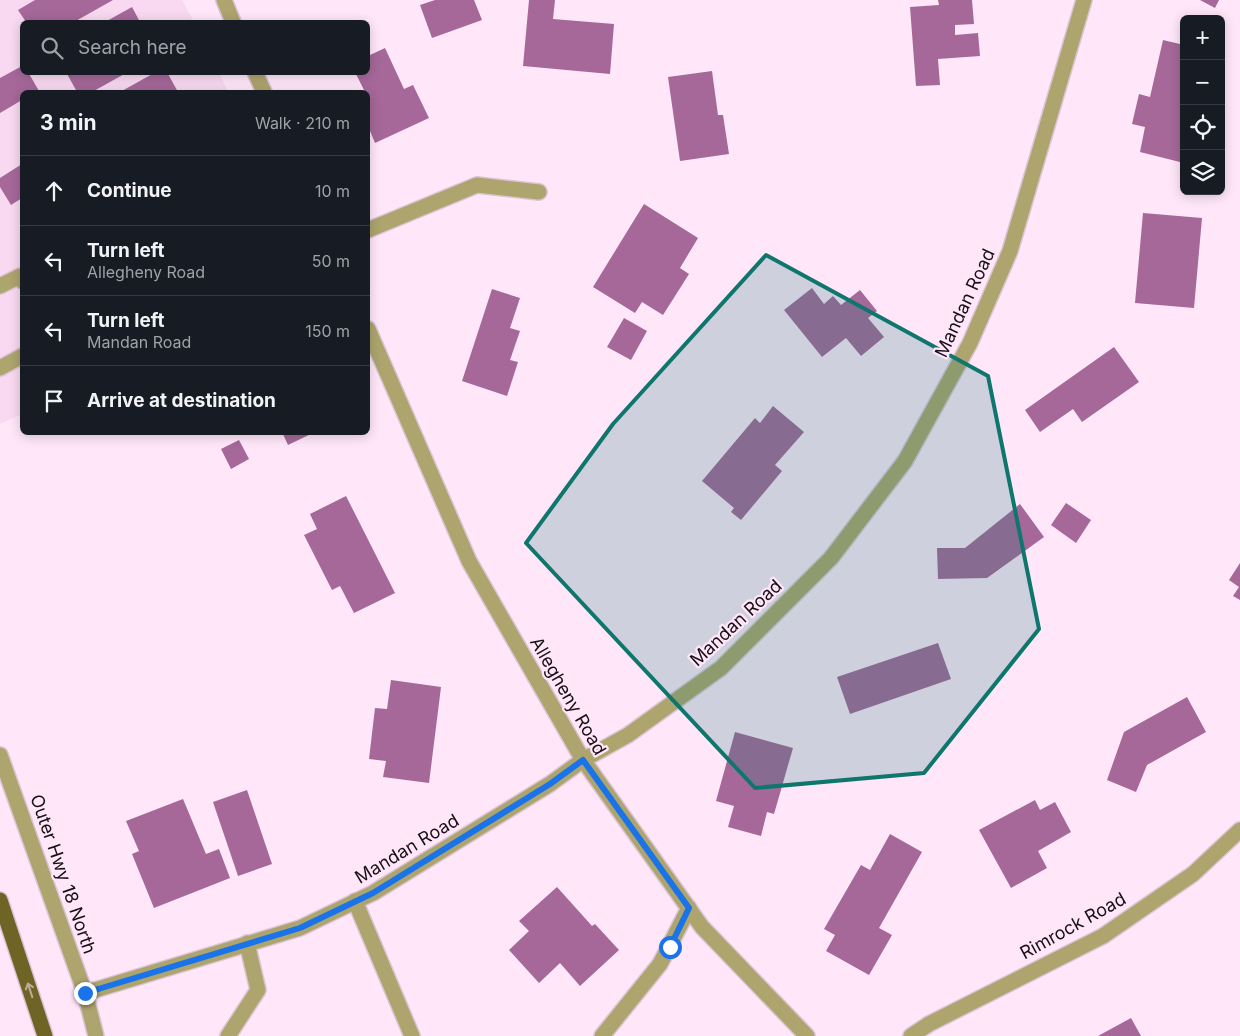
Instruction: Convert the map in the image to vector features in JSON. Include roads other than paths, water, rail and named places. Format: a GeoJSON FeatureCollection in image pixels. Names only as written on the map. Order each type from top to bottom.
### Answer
{"type":"FeatureCollection","features":[{"type":"Feature","properties":{"kind":"main road"},"geometry":{"type":"LineString","coordinates":[[0,900],[45,1036]]}},
{"type":"Feature","properties":{"kind":"street"},"geometry":{"type":"LineString","coordinates":[[224,0],[232,20]]}},
{"type":"Feature","properties":{"kind":"street","name":"Mandan Road"},"geometry":{"type":"LineString","coordinates":[[85,993],[300,928],[373,893],[550,784],[583,760],[628,735],[721,668],[831,558],[905,461],[970,343],[1010,251],[1084,0]]}},
{"type":"Feature","properties":{"kind":"street"},"geometry":{"type":"LineString","coordinates":[[256,75],[263,90]]}},
{"type":"Feature","properties":{"kind":"street"},"geometry":{"type":"LineString","coordinates":[[370,229],[477,185],[539,192]]}},
{"type":"Feature","properties":{"kind":"street"},"geometry":{"type":"LineString","coordinates":[[0,286],[20,276]]}},
{"type":"Feature","properties":{"kind":"street","name":"Allegheny Road"},"geometry":{"type":"LineString","coordinates":[[370,334],[469,561],[583,760],[702,927],[807,1036]]}},
{"type":"Feature","properties":{"kind":"street"},"geometry":{"type":"LineString","coordinates":[[0,368],[20,357]]}},
{"type":"Feature","properties":{"kind":"street","name":"Outer Hwy 18 North"},"geometry":{"type":"LineString","coordinates":[[0,755],[85,993],[96,1036]]}},
{"type":"Feature","properties":{"kind":"street","name":"Rimrock Road"},"geometry":{"type":"LineString","coordinates":[[912,1036],[928,1024],[1102,936],[1193,874],[1240,830]]}},
{"type":"Feature","properties":{"kind":"street"},"geometry":{"type":"LineString","coordinates":[[355,901],[412,1036]]}},
{"type":"Feature","properties":{"kind":"street"},"geometry":{"type":"LineString","coordinates":[[602,1036],[660,964],[689,908]]}},
{"type":"Feature","properties":{"kind":"street"},"geometry":{"type":"LineString","coordinates":[[228,1036],[258,990],[247,943]]}}]}
